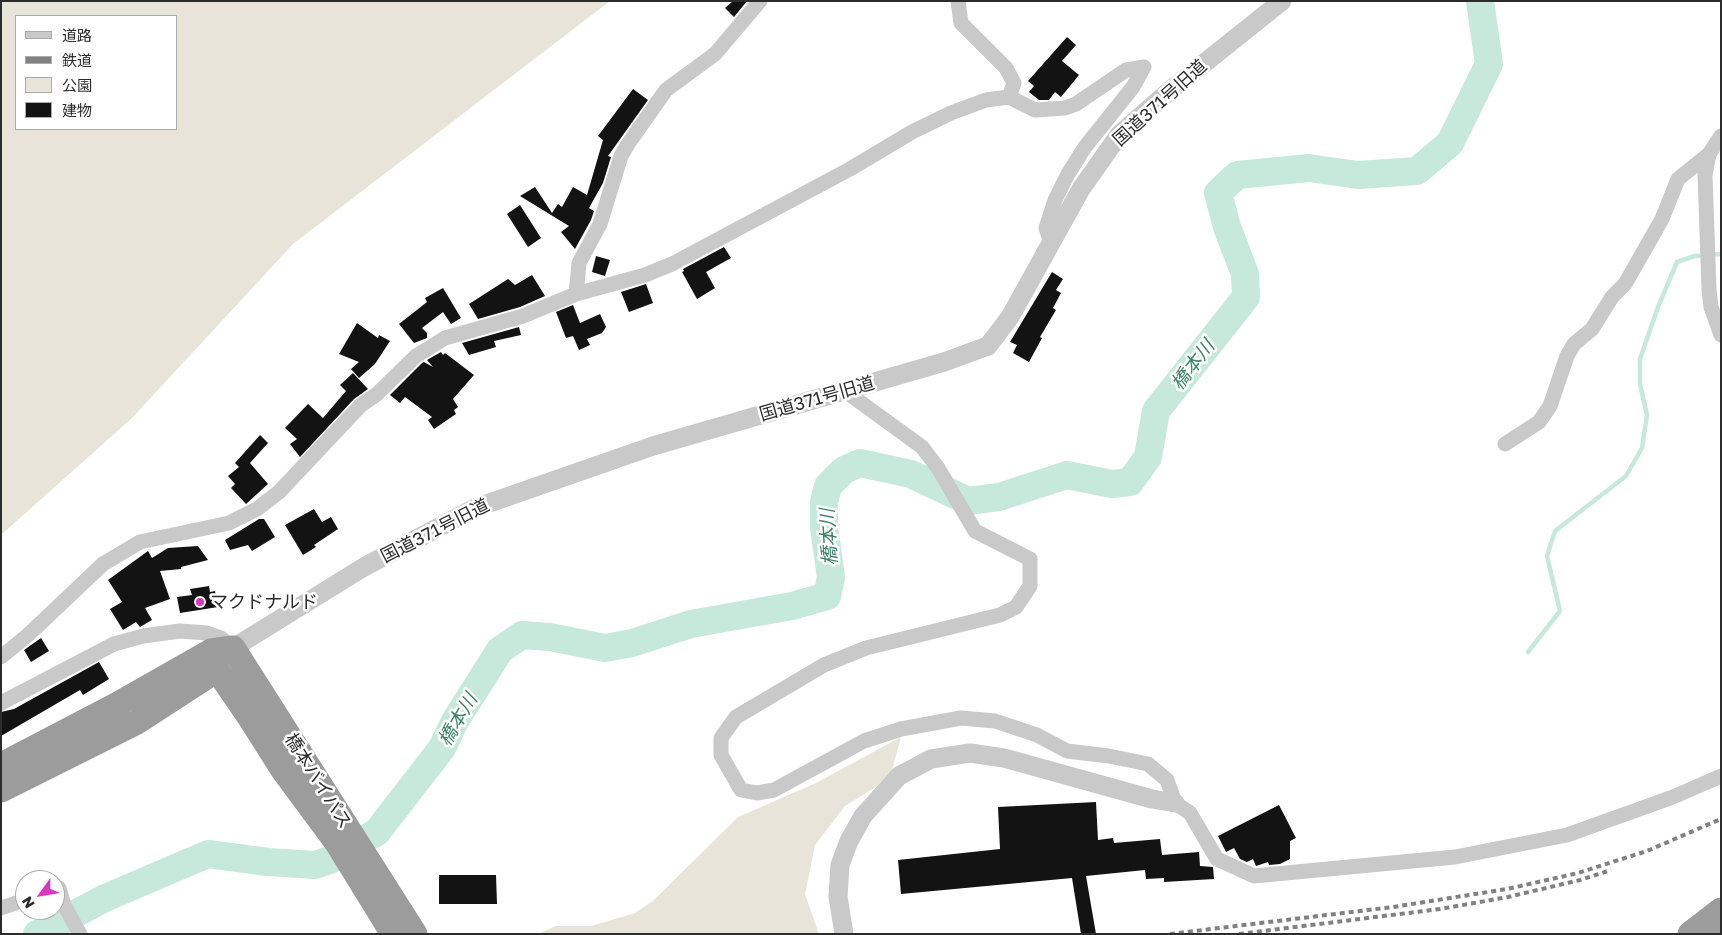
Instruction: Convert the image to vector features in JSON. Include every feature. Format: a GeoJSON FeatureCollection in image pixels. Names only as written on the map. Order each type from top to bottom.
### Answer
{"type":"FeatureCollection","features":[{"type":"Feature","properties":{"kind":"highway","name":"橋本バイパス"},"geometry":{"type":"LineString","coordinates":[[220,656],[415,934]]}},
{"type":"Feature","properties":{"kind":"highway"},"geometry":{"type":"LineString","coordinates":[[1,765],[116,705],[220,656]]}},
{"type":"Feature","properties":{"kind":"highway"},"geometry":{"type":"LineString","coordinates":[[1,790],[137,722],[220,656]]}},
{"type":"Feature","properties":{"kind":"highway","name":"橋本バイパス"},"geometry":{"type":"LineString","coordinates":[[260,711],[282,770],[337,843],[393,934]]}},
{"type":"Feature","properties":{"kind":"highway"},"geometry":{"type":"LineString","coordinates":[[1690,934],[1721,910]]}},
{"type":"Feature","properties":{"kind":"street"},"geometry":{"type":"LineString","coordinates":[[576,294],[579,263],[600,224],[621,156],[628,144],[666,90],[715,54],[760,1]]}},
{"type":"Feature","properties":{"kind":"street"},"geometry":{"type":"LineString","coordinates":[[958,1],[961,23],[1006,68],[1014,83],[1008,97]]}},
{"type":"Feature","properties":{"kind":"street","name":"国道371号旧道"},"geometry":{"type":"LineString","coordinates":[[220,656],[364,567],[474,508],[652,446],[944,362],[988,346],[1010,317],[1081,189],[1119,135],[1166,93],[1282,1]]}},
{"type":"Feature","properties":{"kind":"street"},"geometry":{"type":"LineString","coordinates":[[1,657],[28,635],[103,564],[140,542],[229,523],[256,509],[279,492],[361,405],[377,394],[416,356],[446,338],[523,316],[576,294],[645,275],[672,264],[928,124],[986,100],[1008,97],[1035,110],[1065,108],[1076,104],[1126,70],[1144,67],[1133,87],[1085,147],[1068,174],[1055,200],[1046,228],[1051,244]]}},
{"type":"Feature","properties":{"kind":"street"},"geometry":{"type":"LineString","coordinates":[[1505,444],[1539,422],[1550,406],[1567,356],[1574,344],[1592,329],[1612,297],[1625,284],[1662,219],[1678,179],[1709,154],[1721,136]]}},
{"type":"Feature","properties":{"kind":"street"},"geometry":{"type":"LineString","coordinates":[[1709,154],[1705,175],[1711,307],[1721,335]]}},
{"type":"Feature","properties":{"kind":"street"},"geometry":{"type":"LineString","coordinates":[[845,391],[922,447],[938,468],[975,531],[1030,560],[1030,586],[1016,607],[1000,615],[866,648],[824,665],[736,717],[721,738],[721,756],[741,790],[757,793],[774,790],[864,741],[927,723],[961,718],[995,721],[1036,735],[1067,751],[1109,756],[1148,764],[1167,780],[1174,803]]}},
{"type":"Feature","properties":{"kind":"street"},"geometry":{"type":"LineString","coordinates":[[1,703],[114,644],[143,636],[180,632],[207,632],[221,638],[220,656]]}},
{"type":"Feature","properties":{"kind":"street"},"geometry":{"type":"LineString","coordinates":[[844,934],[838,897],[840,865],[849,841],[863,816],[899,776],[931,759],[970,753],[1004,758],[1152,799],[1174,803],[1190,813],[1217,859],[1254,876],[1455,857],[1567,835],[1673,796],[1721,776]]}},
{"type":"Feature","properties":{"kind":"street"},"geometry":{"type":"LineString","coordinates":[[1,908],[15,903]]}},
{"type":"Feature","properties":{"kind":"street"},"geometry":{"type":"LineString","coordinates":[[65,907],[80,934]]}},
{"type":"Feature","properties":{"kind":"green space"},"geometry":{"type":"Polygon","coordinates":[[[1,1],[610,1],[293,244],[132,418],[1,535],[1,1]]]}},
{"type":"Feature","properties":{"kind":"green space"},"geometry":{"type":"Polygon","coordinates":[[[901,737],[892,770],[876,787],[845,806],[815,845],[805,894],[819,934],[538,934],[556,926],[591,926],[635,913],[654,900],[738,817],[816,783],[901,737]]]}},
{"type":"Feature","properties":{"kind":"building"},"geometry":{"type":"Polygon","coordinates":[[[733,1],[747,1],[734,17],[725,8],[733,1]]]}},
{"type":"Feature","properties":{"kind":"building"},"geometry":{"type":"Polygon","coordinates":[[[1067,37],[1076,45],[1062,61],[1079,75],[1061,97],[1055,92],[1049,100],[1039,100],[1029,92],[1034,86],[1028,81],[1067,37]]]}},
{"type":"Feature","properties":{"kind":"building"},"geometry":{"type":"Polygon","coordinates":[[[633,89],[648,100],[608,156],[611,157],[603,183],[589,208],[594,211],[591,220],[575,249],[561,232],[569,226],[520,196],[535,187],[552,213],[558,204],[562,207],[573,187],[587,195],[603,140],[598,136],[633,89]]]}},
{"type":"Feature","properties":{"kind":"building"},"geometry":{"type":"Polygon","coordinates":[[[520,205],[541,238],[528,247],[507,214],[520,205]]]}},
{"type":"Feature","properties":{"kind":"building"},"geometry":{"type":"Polygon","coordinates":[[[724,247],[731,258],[706,272],[715,288],[697,299],[682,272],[684,271],[683,269],[724,247]]]}},
{"type":"Feature","properties":{"kind":"building"},"geometry":{"type":"Polygon","coordinates":[[[596,256],[610,260],[605,276],[592,272],[596,256]]]}},
{"type":"Feature","properties":{"kind":"building"},"geometry":{"type":"Polygon","coordinates":[[[1052,272],[1063,279],[1056,290],[1061,293],[1053,308],[1056,310],[1040,337],[1042,338],[1029,362],[1013,353],[1017,345],[1010,342],[1052,272]]]}},
{"type":"Feature","properties":{"kind":"building"},"geometry":{"type":"Polygon","coordinates":[[[532,275],[545,296],[520,307],[478,319],[469,304],[508,279],[515,285],[532,275]]]}},
{"type":"Feature","properties":{"kind":"building"},"geometry":{"type":"Polygon","coordinates":[[[646,284],[653,303],[629,312],[621,292],[646,284]]]}},
{"type":"Feature","properties":{"kind":"building"},"geometry":{"type":"Polygon","coordinates":[[[443,288],[461,318],[451,324],[443,312],[422,328],[427,333],[427,338],[414,343],[399,324],[427,302],[425,298],[443,288]]]}},
{"type":"Feature","properties":{"kind":"building"},"geometry":{"type":"Polygon","coordinates":[[[573,305],[580,323],[600,314],[606,327],[602,333],[587,339],[590,345],[579,350],[573,336],[566,338],[556,312],[573,305]]]}},
{"type":"Feature","properties":{"kind":"building"},"geometry":{"type":"Polygon","coordinates":[[[357,323],[378,338],[379,335],[390,341],[375,364],[359,378],[351,369],[359,362],[339,354],[357,323]]]}},
{"type":"Feature","properties":{"kind":"building"},"geometry":{"type":"Polygon","coordinates":[[[519,327],[521,335],[494,341],[496,347],[469,355],[462,343],[519,327]]]}},
{"type":"Feature","properties":{"kind":"building"},"geometry":{"type":"Polygon","coordinates":[[[441,352],[474,375],[453,399],[458,407],[454,410],[456,414],[434,429],[428,420],[432,417],[405,397],[400,403],[390,395],[422,363],[424,362],[433,367],[427,360],[441,352]]]}},
{"type":"Feature","properties":{"kind":"building"},"geometry":{"type":"Polygon","coordinates":[[[353,373],[368,389],[354,399],[300,457],[290,444],[297,439],[285,428],[308,404],[323,418],[346,391],[340,385],[353,373]]]}},
{"type":"Feature","properties":{"kind":"building"},"geometry":{"type":"Polygon","coordinates":[[[260,435],[268,443],[250,463],[268,484],[246,504],[231,488],[235,484],[228,476],[239,467],[235,463],[260,435]]]}},
{"type":"Feature","properties":{"kind":"building"},"geometry":{"type":"Polygon","coordinates":[[[314,509],[322,522],[331,517],[338,529],[303,555],[285,525],[314,509]]]}},
{"type":"Feature","properties":{"kind":"building"},"geometry":{"type":"Polygon","coordinates":[[[259,519],[264,519],[275,537],[252,551],[248,545],[230,550],[225,540],[259,519]]]}},
{"type":"Feature","properties":{"kind":"building"},"geometry":{"type":"Polygon","coordinates":[[[198,546],[208,560],[181,567],[181,569],[160,571],[170,599],[145,608],[152,620],[140,627],[136,622],[123,630],[110,609],[122,602],[108,580],[148,551],[152,558],[168,548],[198,546]]]}},
{"type":"Feature","properties":{"kind":"building"},"geometry":{"type":"Polygon","coordinates":[[[209,586],[210,592],[215,591],[218,607],[180,613],[177,597],[192,595],[190,589],[209,586]]]}},
{"type":"Feature","properties":{"kind":"building"},"geometry":{"type":"Polygon","coordinates":[[[41,638],[49,651],[31,662],[24,650],[41,638]]]}},
{"type":"Feature","properties":{"kind":"building"},"geometry":{"type":"Polygon","coordinates":[[[99,662],[109,679],[83,695],[80,690],[1,736],[1,712],[14,709],[99,662]]]}},
{"type":"Feature","properties":{"kind":"building"},"geometry":{"type":"Polygon","coordinates":[[[1096,802],[1098,840],[1113,838],[1114,843],[1160,839],[1162,855],[1199,852],[1200,866],[1213,867],[1214,879],[1164,882],[1164,878],[1146,879],[1145,870],[1086,876],[1096,934],[1081,934],[1072,878],[901,894],[898,860],[1000,849],[998,807],[1096,802]]]}},
{"type":"Feature","properties":{"kind":"building"},"geometry":{"type":"Polygon","coordinates":[[[1279,805],[1296,838],[1290,841],[1290,859],[1280,864],[1269,865],[1268,862],[1256,866],[1253,859],[1247,862],[1240,859],[1234,848],[1226,852],[1218,836],[1279,805]]]}},
{"type":"Feature","properties":{"kind":"building"},"geometry":{"type":"Polygon","coordinates":[[[439,875],[496,875],[497,904],[439,904],[439,875]]]}},
{"type":"Feature","properties":{"kind":"waterway","name":"橋本川"},"geometry":{"type":"LineString","coordinates":[[37,934],[105,898],[208,854],[268,862],[315,865],[330,860],[377,832],[442,748],[455,721],[500,650],[522,635],[550,637],[605,648],[632,643],[691,624],[792,606],[827,596],[831,577],[824,527],[824,502],[828,486],[844,470],[860,463],[911,474],[968,501],[999,497],[1067,475],[1112,484],[1130,482],[1148,457],[1156,411],[1246,297],[1245,274],[1227,227],[1218,193],[1237,175],[1309,168],[1358,175],[1417,171],[1450,143],[1489,64],[1480,1]]}},
{"type":"Feature","properties":{"kind":"waterway"},"geometry":{"type":"LineString","coordinates":[[1528,652],[1560,611],[1547,556],[1555,531],[1626,476],[1642,448],[1647,415],[1640,384],[1640,359],[1658,307],[1677,262],[1695,256],[1721,254]]}},
{"type":"Feature","properties":{"kind":"railway"},"geometry":{"type":"LineString","coordinates":[[1170,934],[1393,907],[1507,889],[1578,873],[1647,851],[1721,819]]}},
{"type":"Feature","properties":{"kind":"railway"},"geometry":{"type":"LineString","coordinates":[[1239,934],[1440,909],[1508,897],[1580,880],[1611,870]]}},
{"type":"Feature","properties":{"kind":"place","name":"マクドナルド"},"geometry":{"type":"Point","coordinates":[200,602]}}]}
